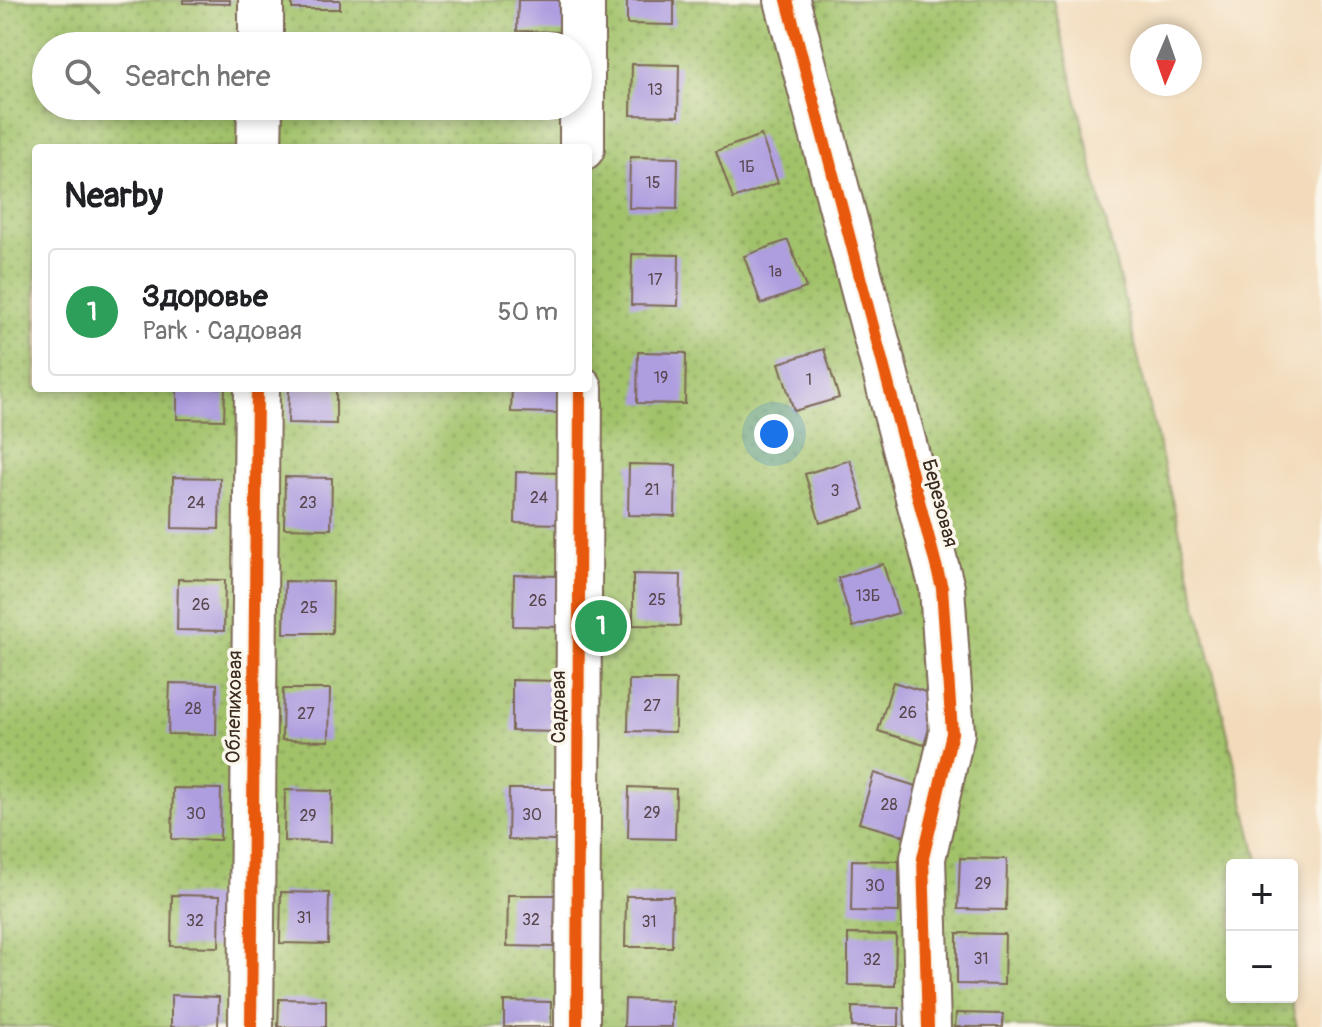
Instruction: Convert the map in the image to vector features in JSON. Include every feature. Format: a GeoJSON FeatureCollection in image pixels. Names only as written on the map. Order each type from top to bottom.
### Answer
{"type":"FeatureCollection","features":[{"type":"Feature","properties":{"kind":"street"},"geometry":{"type":"LineString","coordinates":[[261,0],[261,32]]}},
{"type":"Feature","properties":{"kind":"street"},"geometry":{"type":"LineString","coordinates":[[582,0],[582,32]]}},
{"type":"Feature","properties":{"kind":"street","name":"Березовая"},"geometry":{"type":"LineString","coordinates":[[787,0],[942,588],[952,733],[923,858],[928,1027]]}},
{"type":"Feature","properties":{"kind":"street"},"geometry":{"type":"LineString","coordinates":[[259,144],[260,120]]}},
{"type":"Feature","properties":{"kind":"street"},"geometry":{"type":"LineString","coordinates":[[582,120],[582,144]]}},
{"type":"Feature","properties":{"kind":"street","name":"Облепиховая"},"geometry":{"type":"LineString","coordinates":[[251,1027],[257,392]]}},
{"type":"Feature","properties":{"kind":"street","name":"Садовая"},"geometry":{"type":"LineString","coordinates":[[577,1027],[580,392]]}},
{"type":"Feature","properties":{"kind":"green space"},"geometry":{"type":"Polygon","coordinates":[[[0,0],[1053,0],[1258,859],[1226,859],[1226,1003],[1291,1003],[1297,1027],[0,1027],[0,0]]]}},
{"type":"Feature","properties":{"kind":"building"},"geometry":{"type":"Polygon","coordinates":[[[183,0],[230,0],[230,4],[183,3],[183,0]]]}},
{"type":"Feature","properties":{"kind":"building"},"geometry":{"type":"Polygon","coordinates":[[[292,0],[340,0],[340,9],[292,9],[292,0]]]}},
{"type":"Feature","properties":{"kind":"building"},"geometry":{"type":"Polygon","coordinates":[[[518,0],[566,0],[565,32],[517,31],[518,0]]]}},
{"type":"Feature","properties":{"kind":"building"},"geometry":{"type":"Polygon","coordinates":[[[627,0],[674,0],[674,25],[627,24],[627,0]]]}},
{"type":"Feature","properties":{"kind":"building"},"geometry":{"type":"Polygon","coordinates":[[[632,64],[679,65],[678,116],[631,115],[632,64]]]}},
{"type":"Feature","properties":{"kind":"building"},"geometry":{"type":"Polygon","coordinates":[[[761,135],[778,183],[733,199],[716,151],[761,135]]]}},
{"type":"Feature","properties":{"kind":"building"},"geometry":{"type":"Polygon","coordinates":[[[630,157],[678,158],[677,209],[629,208],[630,157]]]}},
{"type":"Feature","properties":{"kind":"building"},"geometry":{"type":"Polygon","coordinates":[[[788,240],[806,288],[761,304],[744,256],[788,240]]]}},
{"type":"Feature","properties":{"kind":"building"},"geometry":{"type":"Polygon","coordinates":[[[632,254],[679,255],[678,306],[631,305],[632,254]]]}},
{"type":"Feature","properties":{"kind":"building"},"geometry":{"type":"Polygon","coordinates":[[[824,349],[839,398],[794,411],[779,363],[824,349]]]}},
{"type":"Feature","properties":{"kind":"building"},"geometry":{"type":"Polygon","coordinates":[[[638,352],[686,353],[685,404],[637,403],[638,352]]]}},
{"type":"Feature","properties":{"kind":"building"},"geometry":{"type":"Polygon","coordinates":[[[177,392],[225,392],[224,420],[177,419],[177,392]]]}},
{"type":"Feature","properties":{"kind":"building"},"geometry":{"type":"Polygon","coordinates":[[[289,392],[336,392],[336,424],[288,423],[289,392]]]}},
{"type":"Feature","properties":{"kind":"building"},"geometry":{"type":"Polygon","coordinates":[[[512,392],[559,392],[559,413],[511,412],[512,392]]]}},
{"type":"Feature","properties":{"kind":"building"},"geometry":{"type":"Polygon","coordinates":[[[850,460],[865,509],[820,523],[805,474],[850,460]]]}},
{"type":"Feature","properties":{"kind":"building"},"geometry":{"type":"Polygon","coordinates":[[[629,464],[676,465],[675,516],[628,515],[629,464]]]}},
{"type":"Feature","properties":{"kind":"building"},"geometry":{"type":"Polygon","coordinates":[[[516,472],[564,473],[563,524],[515,523],[516,472]]]}},
{"type":"Feature","properties":{"kind":"building"},"geometry":{"type":"Polygon","coordinates":[[[173,477],[220,478],[219,529],[172,528],[173,477]]]}},
{"type":"Feature","properties":{"kind":"building"},"geometry":{"type":"Polygon","coordinates":[[[285,477],[332,478],[331,529],[284,528],[285,477]]]}},
{"type":"Feature","properties":{"kind":"building"},"geometry":{"type":"Polygon","coordinates":[[[883,564],[898,613],[853,627],[838,578],[883,564]]]}},
{"type":"Feature","properties":{"kind":"building"},"geometry":{"type":"Polygon","coordinates":[[[633,574],[681,575],[680,626],[633,625],[633,574]]]}},
{"type":"Feature","properties":{"kind":"building"},"geometry":{"type":"Polygon","coordinates":[[[514,575],[562,576],[561,627],[513,626],[514,575]]]}},
{"type":"Feature","properties":{"kind":"building"},"geometry":{"type":"Polygon","coordinates":[[[178,579],[225,580],[224,631],[177,630],[178,579]]]}},
{"type":"Feature","properties":{"kind":"building"},"geometry":{"type":"Polygon","coordinates":[[[285,581],[333,582],[332,633],[284,633],[285,581]]]}},
{"type":"Feature","properties":{"kind":"building"},"geometry":{"type":"Polygon","coordinates":[[[512,680],[560,681],[559,732],[512,731],[512,680]]]}},
{"type":"Feature","properties":{"kind":"building"},"geometry":{"type":"Polygon","coordinates":[[[629,680],[676,680],[675,732],[628,731],[629,680]]]}},
{"type":"Feature","properties":{"kind":"building"},"geometry":{"type":"Polygon","coordinates":[[[893,682],[939,696],[924,745],[878,731],[893,682]]]}},
{"type":"Feature","properties":{"kind":"building"},"geometry":{"type":"Polygon","coordinates":[[[170,683],[217,684],[216,735],[168,734],[170,683]]]}},
{"type":"Feature","properties":{"kind":"building"},"geometry":{"type":"Polygon","coordinates":[[[283,689],[330,689],[329,741],[282,740],[283,689]]]}},
{"type":"Feature","properties":{"kind":"building"},"geometry":{"type":"Polygon","coordinates":[[[874,773],[919,787],[905,836],[859,823],[874,773]]]}},
{"type":"Feature","properties":{"kind":"building"},"geometry":{"type":"Polygon","coordinates":[[[629,787],[676,789],[675,839],[628,838],[629,787]]]}},
{"type":"Feature","properties":{"kind":"building"},"geometry":{"type":"Polygon","coordinates":[[[173,788],[221,789],[220,840],[172,839],[173,788]]]}},
{"type":"Feature","properties":{"kind":"building"},"geometry":{"type":"Polygon","coordinates":[[[509,789],[556,789],[555,841],[508,840],[509,789]]]}},
{"type":"Feature","properties":{"kind":"building"},"geometry":{"type":"Polygon","coordinates":[[[285,790],[332,791],[331,842],[284,841],[285,790]]]}},
{"type":"Feature","properties":{"kind":"building"},"geometry":{"type":"Polygon","coordinates":[[[960,858],[1007,859],[1006,910],[958,909],[960,858]]]}},
{"type":"Feature","properties":{"kind":"building"},"geometry":{"type":"Polygon","coordinates":[[[852,860],[899,861],[899,912],[851,911],[852,860]]]}},
{"type":"Feature","properties":{"kind":"building"},"geometry":{"type":"Polygon","coordinates":[[[281,892],[329,893],[328,944],[280,943],[281,892]]]}},
{"type":"Feature","properties":{"kind":"building"},"geometry":{"type":"Polygon","coordinates":[[[172,895],[220,896],[219,947],[171,946],[172,895]]]}},
{"type":"Feature","properties":{"kind":"building"},"geometry":{"type":"Polygon","coordinates":[[[508,895],[555,895],[554,947],[507,946],[508,895]]]}},
{"type":"Feature","properties":{"kind":"building"},"geometry":{"type":"Polygon","coordinates":[[[626,896],[673,896],[672,947],[625,947],[626,896]]]}},
{"type":"Feature","properties":{"kind":"building"},"geometry":{"type":"Polygon","coordinates":[[[957,933],[1005,934],[1004,985],[957,984],[957,933]]]}},
{"type":"Feature","properties":{"kind":"building"},"geometry":{"type":"Polygon","coordinates":[[[848,934],[896,935],[895,986],[848,985],[848,934]]]}},
{"type":"Feature","properties":{"kind":"building"},"geometry":{"type":"Polygon","coordinates":[[[171,995],[219,997],[218,1027],[171,1027],[171,995]]]}},
{"type":"Feature","properties":{"kind":"building"},"geometry":{"type":"Polygon","coordinates":[[[279,999],[326,1000],[326,1027],[278,1027],[279,999]]]}},
{"type":"Feature","properties":{"kind":"building"},"geometry":{"type":"Polygon","coordinates":[[[625,999],[672,1001],[672,1027],[624,1027],[625,999]]]}},
{"type":"Feature","properties":{"kind":"building"},"geometry":{"type":"Polygon","coordinates":[[[504,1001],[551,1002],[551,1027],[504,1027],[504,1001]]]}},
{"type":"Feature","properties":{"kind":"building"},"geometry":{"type":"Polygon","coordinates":[[[852,1007],[899,1008],[899,1027],[852,1027],[852,1007]]]}},
{"type":"Feature","properties":{"kind":"building"},"geometry":{"type":"Polygon","coordinates":[[[956,1013],[1003,1014],[1003,1027],[955,1027],[956,1013]]]}},
{"type":"Feature","properties":{"kind":"cycle path"},"geometry":{"type":"LineString","coordinates":[[787,0],[942,588],[952,733],[923,858],[928,1027]]}},
{"type":"Feature","properties":{"kind":"cycle path"},"geometry":{"type":"LineString","coordinates":[[251,1027],[257,392]]}},
{"type":"Feature","properties":{"kind":"cycle path"},"geometry":{"type":"LineString","coordinates":[[577,1027],[580,392]]}},
{"type":"Feature","properties":{"kind":"place","name":"Здоровье"},"geometry":{"type":"Point","coordinates":[601,626]}}]}
